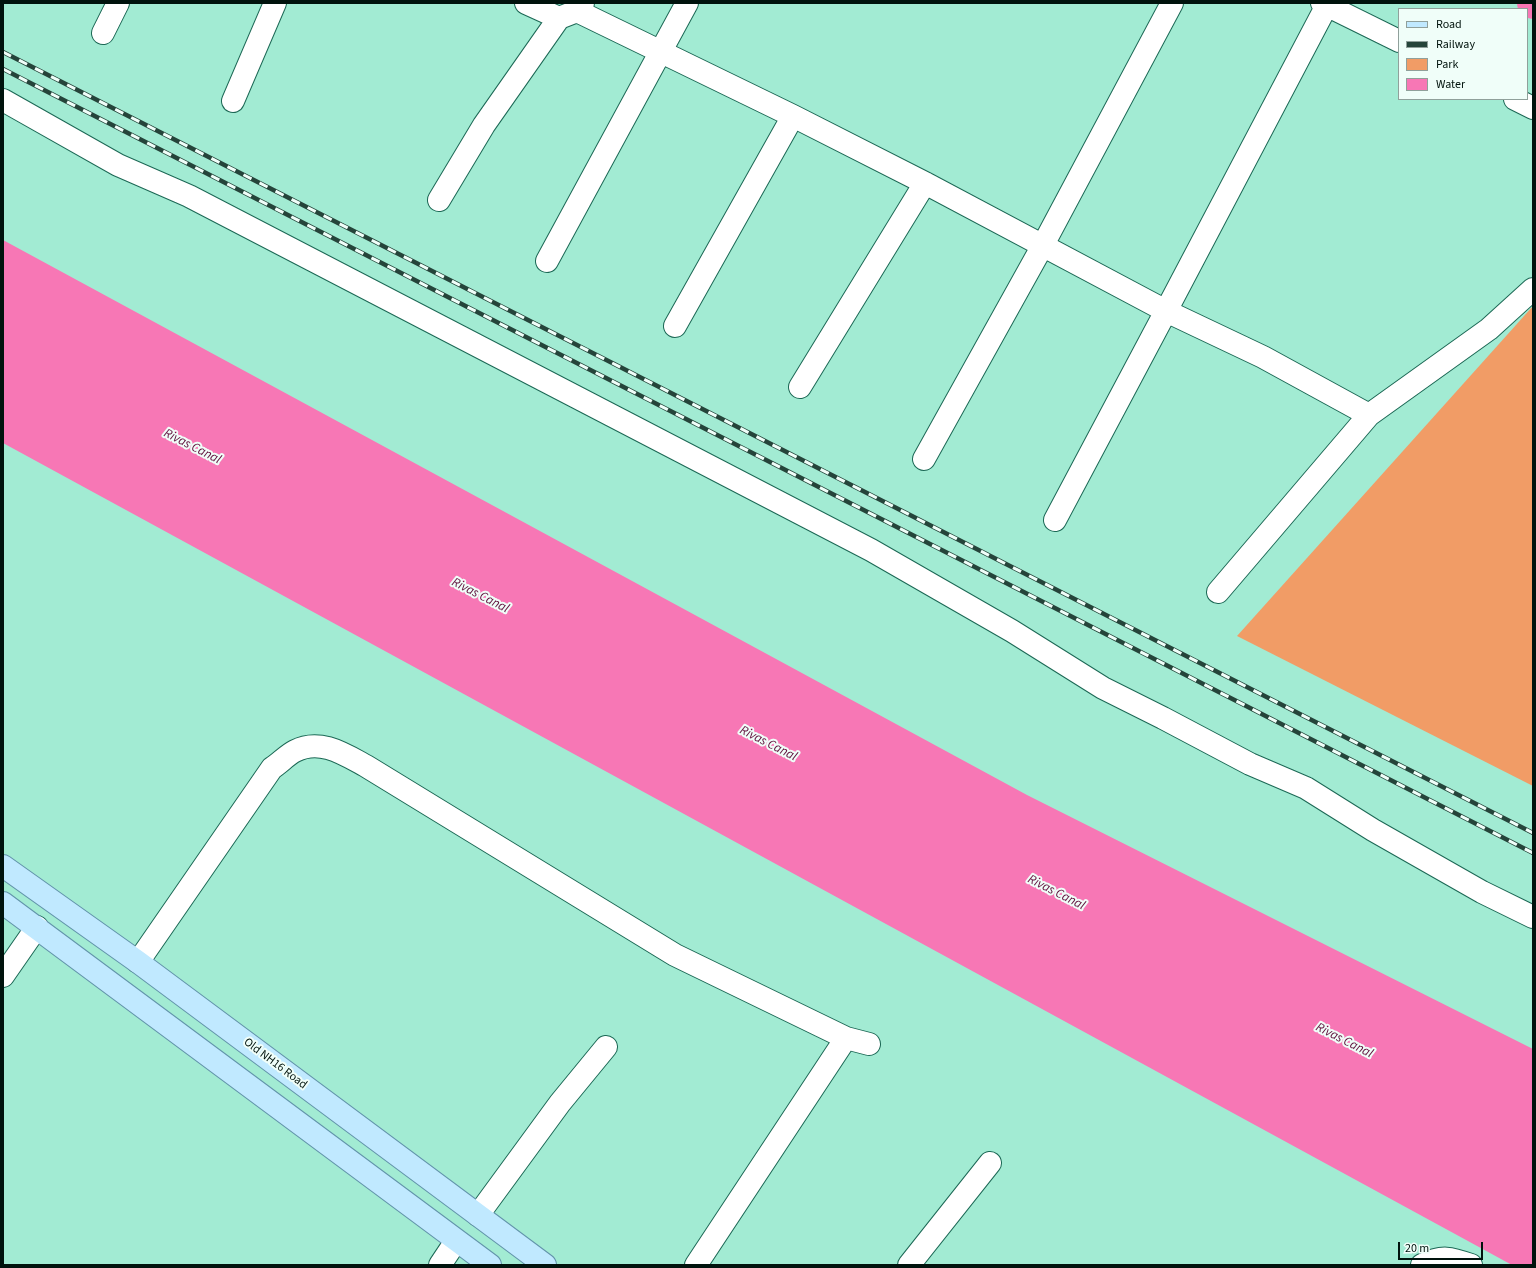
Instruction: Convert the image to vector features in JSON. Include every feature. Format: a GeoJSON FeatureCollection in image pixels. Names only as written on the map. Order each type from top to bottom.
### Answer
{"type":"FeatureCollection","features":[{"type":"Feature","properties":{"kind":"main road","name":"Old NH16 Road"},"geometry":{"type":"LineString","coordinates":[[3,866],[138,962],[545,1265]]}},
{"type":"Feature","properties":{"kind":"main road"},"geometry":{"type":"LineString","coordinates":[[3,903],[490,1265]]}},
{"type":"Feature","properties":{"kind":"street"},"geometry":{"type":"LineString","coordinates":[[103,33],[118,3]]}},
{"type":"Feature","properties":{"kind":"street"},"geometry":{"type":"LineString","coordinates":[[233,101],[275,3]]}},
{"type":"Feature","properties":{"kind":"street"},"geometry":{"type":"LineString","coordinates":[[526,3],[573,11],[793,116],[925,183],[1166,311],[1263,357],[1369,415]]}},
{"type":"Feature","properties":{"kind":"street"},"geometry":{"type":"LineString","coordinates":[[548,261],[687,3]]}},
{"type":"Feature","properties":{"kind":"street"},"geometry":{"type":"LineString","coordinates":[[924,459],[1043,245],[1172,3]]}},
{"type":"Feature","properties":{"kind":"street"},"geometry":{"type":"LineString","coordinates":[[1055,520],[1166,311],[1324,4],[1398,41]]}},
{"type":"Feature","properties":{"kind":"street"},"geometry":{"type":"LineString","coordinates":[[439,200],[484,125],[573,11]]}},
{"type":"Feature","properties":{"kind":"street"},"geometry":{"type":"LineString","coordinates":[[3,100],[118,165],[190,196],[871,550],[1012,631],[1103,688],[1250,764],[1306,788],[1373,830],[1482,892],[1533,917]]}},
{"type":"Feature","properties":{"kind":"street"},"geometry":{"type":"LineString","coordinates":[[1517,100],[1533,108]]}},
{"type":"Feature","properties":{"kind":"street"},"geometry":{"type":"LineString","coordinates":[[675,326],[793,116]]}},
{"type":"Feature","properties":{"kind":"street"},"geometry":{"type":"LineString","coordinates":[[800,387],[925,183]]}},
{"type":"Feature","properties":{"kind":"street"},"geometry":{"type":"LineString","coordinates":[[1218,592],[1369,415],[1489,329],[1533,289]]}},
{"type":"Feature","properties":{"kind":"street"},"geometry":{"type":"LineString","coordinates":[[138,962],[272,768],[295,751],[314,745],[341,752],[354,759],[675,955],[846,1038],[869,1044]]}},
{"type":"Feature","properties":{"kind":"street"},"geometry":{"type":"LineString","coordinates":[[3,976],[37,927]]}},
{"type":"Feature","properties":{"kind":"street"},"geometry":{"type":"LineString","coordinates":[[696,1265],[846,1038]]}},
{"type":"Feature","properties":{"kind":"street"},"geometry":{"type":"LineString","coordinates":[[478,1215],[560,1103],[606,1048]]}},
{"type":"Feature","properties":{"kind":"street"},"geometry":{"type":"LineString","coordinates":[[909,1265],[990,1163]]}},
{"type":"Feature","properties":{"kind":"street"},"geometry":{"type":"LineString","coordinates":[[440,1265],[456,1241]]}},
{"type":"Feature","properties":{"kind":"street"},"geometry":{"type":"LineString","coordinates":[[1422,1265],[1434,1258],[1454,1259],[1471,1265]]}},
{"type":"Feature","properties":{"kind":"green space"},"geometry":{"type":"Polygon","coordinates":[[[1533,306],[1533,786],[1237,636],[1533,306]]]}},
{"type":"Feature","properties":{"kind":"water","name":"Rivas Canal"},"geometry":{"type":"Polygon","coordinates":[[[3,240],[1027,795],[1533,1049],[1533,1265],[1512,1265],[3,443],[3,240]]]}},
{"type":"Feature","properties":{"kind":"railway"},"geometry":{"type":"LineString","coordinates":[[3,52],[1533,833]]}},
{"type":"Feature","properties":{"kind":"railway"},"geometry":{"type":"LineString","coordinates":[[3,69],[1533,853]]}}]}
